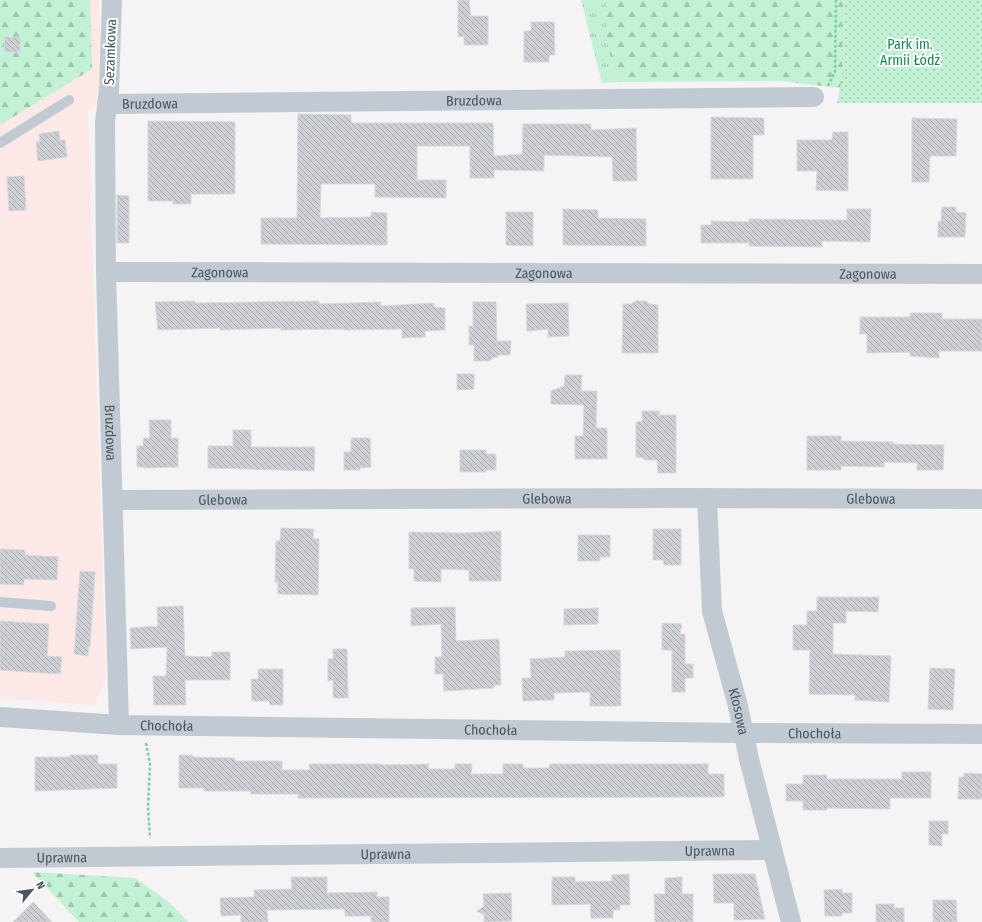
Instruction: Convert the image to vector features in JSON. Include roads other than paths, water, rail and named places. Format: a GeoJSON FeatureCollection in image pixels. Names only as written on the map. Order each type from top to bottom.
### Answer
{"type":"FeatureCollection","features":[{"type":"Feature","properties":{"kind":"street","name":"Sezamkowa"},"geometry":{"type":"LineString","coordinates":[[107,104],[112,0]]}},
{"type":"Feature","properties":{"kind":"street","name":"Bruzdowa"},"geometry":{"type":"LineString","coordinates":[[119,725],[106,272],[105,122],[107,104],[814,97]]}},
{"type":"Feature","properties":{"kind":"street","name":"Zagonowa"},"geometry":{"type":"LineString","coordinates":[[106,272],[982,274]]}},
{"type":"Feature","properties":{"kind":"street","name":"Glebowa"},"geometry":{"type":"LineString","coordinates":[[113,500],[707,498],[982,499]]}},
{"type":"Feature","properties":{"kind":"street","name":"Kłosowa"},"geometry":{"type":"LineString","coordinates":[[707,498],[712,611],[738,706],[743,732],[791,922]]}},
{"type":"Feature","properties":{"kind":"street","name":"Chochoła"},"geometry":{"type":"LineString","coordinates":[[0,717],[119,725],[982,734]]}},
{"type":"Feature","properties":{"kind":"street","name":"Uprawna"},"geometry":{"type":"LineString","coordinates":[[0,858],[772,850]]}},
{"type":"Feature","properties":{"kind":"lane"},"geometry":{"type":"LineString","coordinates":[[0,143],[69,100]]}},
{"type":"Feature","properties":{"kind":"lane"},"geometry":{"type":"LineString","coordinates":[[0,602],[51,606]]}},
{"type":"Feature","properties":{"kind":"park label","name":"Park im. Armii Łódź"},"geometry":{"type":"Point","coordinates":[910,52]}}]}
